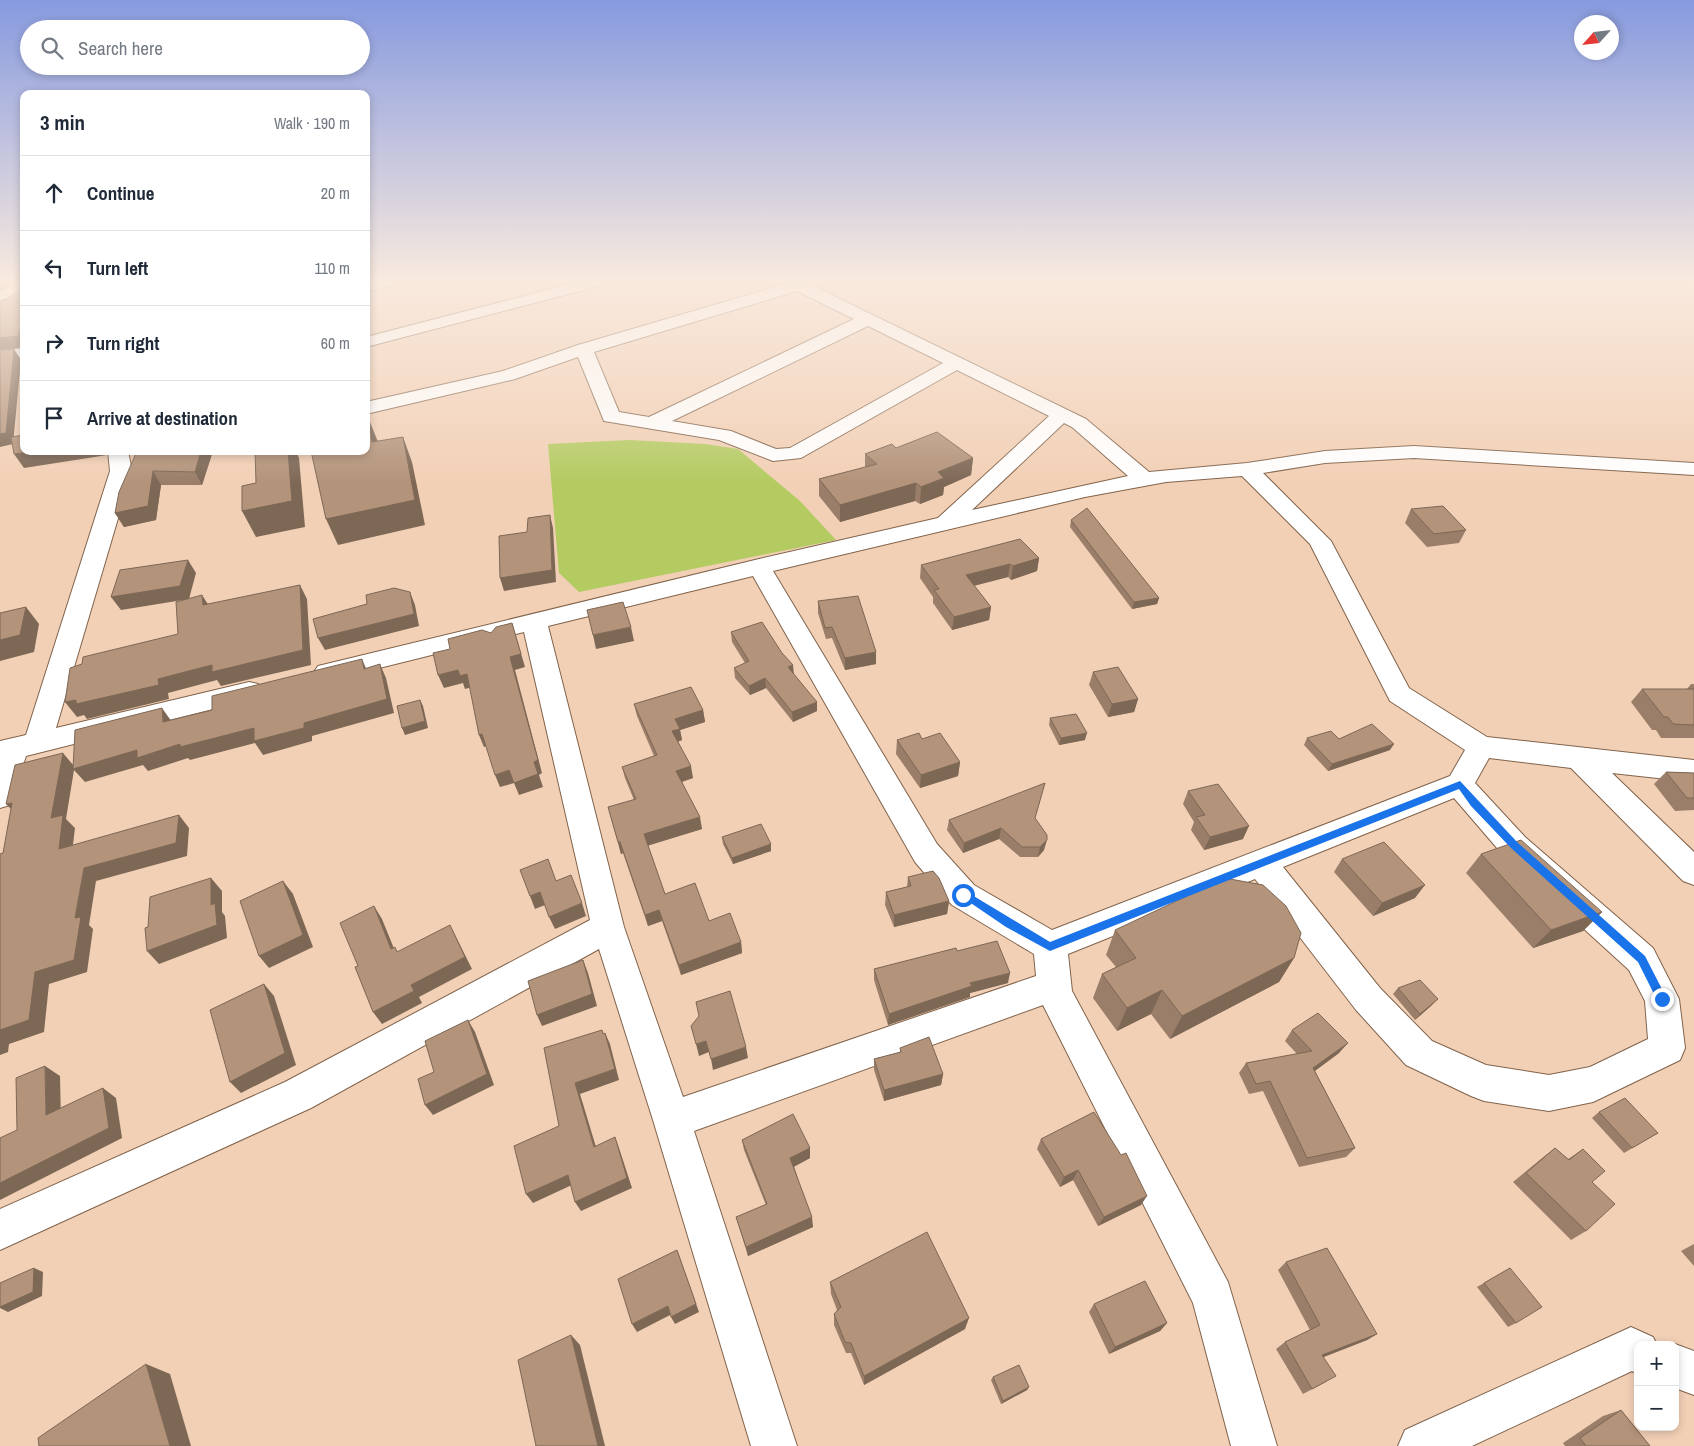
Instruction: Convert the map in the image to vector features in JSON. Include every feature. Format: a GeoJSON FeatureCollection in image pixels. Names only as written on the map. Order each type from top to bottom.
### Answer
{"type":"FeatureCollection","features":[{"type":"Feature","properties":{"kind":"street"},"geometry":{"type":"LineString","coordinates":[[370,407],[508,375],[583,349]]}},
{"type":"Feature","properties":{"kind":"street"},"geometry":{"type":"LineString","coordinates":[[584,349],[611,417],[724,435],[773,455],[794,454],[957,363]]}},
{"type":"Feature","properties":{"kind":"street"},"geometry":{"type":"LineString","coordinates":[[652,423],[805,349]]}},
{"type":"Feature","properties":{"kind":"street"},"geometry":{"type":"LineString","coordinates":[[930,349],[1079,423],[1144,479]]}},
{"type":"Feature","properties":{"kind":"street"},"geometry":{"type":"LineString","coordinates":[[0,355],[20,353]]}},
{"type":"Feature","properties":{"kind":"street"},"geometry":{"type":"LineString","coordinates":[[946,523],[1061,414]]}},
{"type":"Feature","properties":{"kind":"street"},"geometry":{"type":"LineString","coordinates":[[305,678],[759,566],[1144,479],[1210,470],[1247,469],[1325,457],[1414,452],[1694,469]]}},
{"type":"Feature","properties":{"kind":"street"},"geometry":{"type":"LineString","coordinates":[[0,797],[121,471],[119,455]]}},
{"type":"Feature","properties":{"kind":"street"},"geometry":{"type":"LineString","coordinates":[[1247,469],[1320,541],[1398,694],[1481,747],[1694,771]]}},
{"type":"Feature","properties":{"kind":"street"},"geometry":{"type":"LineString","coordinates":[[759,566],[926,853],[963,895],[1009,924],[1050,946],[1460,784],[1481,747]]}},
{"type":"Feature","properties":{"kind":"street"},"geometry":{"type":"LineString","coordinates":[[534,622],[608,926],[672,1120],[774,1446]]}},
{"type":"Feature","properties":{"kind":"street"},"geometry":{"type":"LineString","coordinates":[[17,747],[276,684]]}},
{"type":"Feature","properties":{"kind":"street"},"geometry":{"type":"LineString","coordinates":[[1579,758],[1694,872]]}},
{"type":"Feature","properties":{"kind":"street"},"geometry":{"type":"LineString","coordinates":[[1261,863],[1368,999],[1419,1053],[1484,1083],[1549,1093],[1593,1084],[1667,1048],[1662,999],[1641,959],[1514,846],[1474,803],[1460,784]]}},
{"type":"Feature","properties":{"kind":"street"},"geometry":{"type":"LineString","coordinates":[[0,1230],[298,1095],[608,926]]}},
{"type":"Feature","properties":{"kind":"street"},"geometry":{"type":"LineString","coordinates":[[1050,946],[1055,993],[1213,1297],[1254,1446]]}},
{"type":"Feature","properties":{"kind":"street"},"geometry":{"type":"LineString","coordinates":[[672,1120],[1054,986]]}},
{"type":"Feature","properties":{"kind":"street"},"geometry":{"type":"LineString","coordinates":[[1421,1446],[1631,1349],[1634,1350]]}},
{"type":"Feature","properties":{"kind":"street"},"geometry":{"type":"LineString","coordinates":[[1679,1367],[1694,1373]]}},
{"type":"Feature","properties":{"kind":"green space"},"geometry":{"type":"Polygon","coordinates":[[[629,440],[705,444],[738,449],[800,501],[836,540],[579,592],[559,573],[548,444],[629,440]]]}},
{"type":"Feature","properties":{"kind":"building"},"geometry":{"type":"Polygon","coordinates":[[[14,349],[6,433],[0,434],[0,350],[14,349]]]}},
{"type":"Feature","properties":{"kind":"building"},"geometry":{"type":"Polygon","coordinates":[[[370,430],[372,442],[403,437],[415,500],[326,519],[312,455],[370,455],[370,430]]]}},
{"type":"Feature","properties":{"kind":"building"},"geometry":{"type":"Polygon","coordinates":[[[937,432],[973,458],[938,472],[944,478],[921,487],[916,483],[840,505],[819,479],[877,464],[865,454],[892,444],[896,448],[937,432]]]}},
{"type":"Feature","properties":{"kind":"building"},"geometry":{"type":"Polygon","coordinates":[[[20,436],[20,453],[14,454],[11,437],[20,436]]]}},
{"type":"Feature","properties":{"kind":"building"},"geometry":{"type":"Polygon","coordinates":[[[135,455],[200,455],[195,472],[153,471],[148,506],[115,513],[119,492],[135,455]]]}},
{"type":"Feature","properties":{"kind":"building"},"geometry":{"type":"Polygon","coordinates":[[[255,455],[288,455],[292,501],[242,511],[242,486],[256,483],[255,455]]]}},
{"type":"Feature","properties":{"kind":"building"},"geometry":{"type":"Polygon","coordinates":[[[1443,506],[1466,530],[1434,534],[1411,509],[1443,506]]]}},
{"type":"Feature","properties":{"kind":"building"},"geometry":{"type":"Polygon","coordinates":[[[1087,508],[1159,598],[1134,602],[1071,520],[1087,508]]]}},
{"type":"Feature","properties":{"kind":"building"},"geometry":{"type":"Polygon","coordinates":[[[550,515],[552,570],[500,578],[499,536],[527,532],[528,518],[550,515]]]}},
{"type":"Feature","properties":{"kind":"building"},"geometry":{"type":"Polygon","coordinates":[[[1020,539],[1039,558],[1013,566],[1010,564],[966,575],[991,607],[954,617],[934,590],[939,589],[921,565],[1020,539]]]}},
{"type":"Feature","properties":{"kind":"building"},"geometry":{"type":"Polygon","coordinates":[[[188,560],[180,586],[111,597],[120,570],[188,560]]]}},
{"type":"Feature","properties":{"kind":"building"},"geometry":{"type":"Polygon","coordinates":[[[300,585],[303,650],[212,672],[212,665],[158,679],[159,685],[76,704],[76,700],[65,702],[70,668],[82,664],[83,657],[178,634],[176,602],[202,595],[203,605],[300,585]]]}},
{"type":"Feature","properties":{"kind":"building"},"geometry":{"type":"Polygon","coordinates":[[[394,588],[410,592],[414,614],[318,638],[313,619],[367,604],[366,595],[394,588]]]}},
{"type":"Feature","properties":{"kind":"building"},"geometry":{"type":"Polygon","coordinates":[[[858,596],[876,652],[845,658],[832,627],[825,628],[818,601],[858,596]]]}},
{"type":"Feature","properties":{"kind":"building"},"geometry":{"type":"Polygon","coordinates":[[[623,602],[631,627],[593,635],[587,610],[623,602]]]}},
{"type":"Feature","properties":{"kind":"building"},"geometry":{"type":"Polygon","coordinates":[[[26,607],[20,635],[0,640],[0,613],[26,607]]]}},
{"type":"Feature","properties":{"kind":"building"},"geometry":{"type":"Polygon","coordinates":[[[762,622],[782,653],[793,665],[788,667],[817,702],[792,712],[765,678],[749,686],[734,668],[749,661],[731,632],[762,622]]]}},
{"type":"Feature","properties":{"kind":"building"},"geometry":{"type":"Polygon","coordinates":[[[512,623],[521,654],[510,657],[538,760],[534,762],[538,774],[514,783],[509,770],[495,775],[482,734],[479,735],[467,674],[460,676],[458,670],[438,675],[433,653],[450,649],[448,639],[482,630],[491,633],[496,627],[512,623]]]}},
{"type":"Feature","properties":{"kind":"building"},"geometry":{"type":"Polygon","coordinates":[[[362,659],[364,669],[380,664],[387,699],[304,723],[304,728],[254,741],[254,728],[180,747],[180,744],[137,758],[137,750],[73,769],[75,730],[162,708],[163,722],[212,710],[212,696],[362,659]]]}},
{"type":"Feature","properties":{"kind":"building"},"geometry":{"type":"Polygon","coordinates":[[[1118,667],[1138,699],[1112,704],[1093,672],[1118,667]]]}},
{"type":"Feature","properties":{"kind":"building"},"geometry":{"type":"Polygon","coordinates":[[[691,687],[703,710],[675,719],[680,729],[672,731],[691,766],[676,771],[700,817],[644,834],[665,894],[695,883],[709,921],[730,913],[741,942],[679,965],[659,910],[645,915],[620,842],[618,842],[608,807],[636,799],[622,767],[657,755],[634,704],[691,687]]]}},
{"type":"Feature","properties":{"kind":"building"},"geometry":{"type":"Polygon","coordinates":[[[1642,689],[1694,689],[1694,725],[1673,724],[1668,717],[1664,717],[1642,689]]]}},
{"type":"Feature","properties":{"kind":"building"},"geometry":{"type":"Polygon","coordinates":[[[420,700],[425,721],[402,728],[397,706],[420,700]]]}},
{"type":"Feature","properties":{"kind":"building"},"geometry":{"type":"Polygon","coordinates":[[[1076,714],[1087,733],[1061,738],[1050,718],[1076,714]]]}},
{"type":"Feature","properties":{"kind":"building"},"geometry":{"type":"Polygon","coordinates":[[[1372,724],[1394,744],[1332,764],[1307,738],[1331,731],[1339,739],[1372,724]]]}},
{"type":"Feature","properties":{"kind":"building"},"geometry":{"type":"Polygon","coordinates":[[[919,733],[922,739],[940,733],[960,762],[921,775],[897,740],[919,733]]]}},
{"type":"Feature","properties":{"kind":"building"},"geometry":{"type":"Polygon","coordinates":[[[63,753],[51,818],[63,815],[59,849],[179,815],[176,843],[84,868],[75,918],[81,917],[74,960],[35,972],[29,1020],[0,1030],[0,854],[3,853],[12,803],[6,804],[15,765],[63,753]]]}},
{"type":"Feature","properties":{"kind":"building"},"geometry":{"type":"Polygon","coordinates":[[[1666,772],[1694,773],[1694,798],[1687,798],[1666,772]]]}},
{"type":"Feature","properties":{"kind":"building"},"geometry":{"type":"Polygon","coordinates":[[[1045,783],[1035,818],[1047,835],[1047,840],[1040,847],[1022,847],[1001,828],[964,843],[949,820],[1045,783]]]}},
{"type":"Feature","properties":{"kind":"building"},"geometry":{"type":"Polygon","coordinates":[[[1218,784],[1249,826],[1210,837],[1196,817],[1205,815],[1188,791],[1218,784]]]}},
{"type":"Feature","properties":{"kind":"building"},"geometry":{"type":"Polygon","coordinates":[[[761,824],[771,844],[732,858],[722,837],[761,824]]]}},
{"type":"Feature","properties":{"kind":"building"},"geometry":{"type":"Polygon","coordinates":[[[1521,840],[1602,912],[1551,930],[1481,854],[1521,840]]]}},
{"type":"Feature","properties":{"kind":"building"},"geometry":{"type":"Polygon","coordinates":[[[1384,842],[1425,885],[1382,903],[1342,859],[1384,842]]]}},
{"type":"Feature","properties":{"kind":"building"},"geometry":{"type":"Polygon","coordinates":[[[548,859],[556,881],[571,875],[582,903],[549,917],[540,892],[530,896],[520,870],[548,859]]]}},
{"type":"Feature","properties":{"kind":"building"},"geometry":{"type":"Polygon","coordinates":[[[933,871],[939,878],[949,901],[894,915],[886,892],[911,886],[908,877],[933,871]]]}},
{"type":"Feature","properties":{"kind":"building"},"geometry":{"type":"Polygon","coordinates":[[[211,878],[211,905],[215,903],[217,925],[147,951],[145,928],[148,927],[150,897],[211,878]]]}},
{"type":"Feature","properties":{"kind":"building"},"geometry":{"type":"Polygon","coordinates":[[[1230,879],[1263,885],[1286,906],[1301,933],[1294,958],[1182,1016],[1162,990],[1127,1008],[1102,974],[1136,958],[1115,930],[1217,882],[1230,879]]]}},
{"type":"Feature","properties":{"kind":"building"},"geometry":{"type":"Polygon","coordinates":[[[283,881],[303,935],[259,956],[240,901],[283,881]]]}},
{"type":"Feature","properties":{"kind":"building"},"geometry":{"type":"Polygon","coordinates":[[[374,906],[391,949],[395,947],[397,952],[450,925],[465,957],[411,985],[414,991],[373,1012],[355,967],[358,966],[340,923],[374,906]]]}},
{"type":"Feature","properties":{"kind":"building"},"geometry":{"type":"Polygon","coordinates":[[[997,941],[1010,973],[970,983],[972,986],[889,1014],[874,969],[956,948],[957,951],[997,941]]]}},
{"type":"Feature","properties":{"kind":"building"},"geometry":{"type":"Polygon","coordinates":[[[583,960],[592,994],[537,1015],[528,981],[583,960]]]}},
{"type":"Feature","properties":{"kind":"building"},"geometry":{"type":"Polygon","coordinates":[[[1420,980],[1438,999],[1420,1014],[1398,988],[1420,980]]]}},
{"type":"Feature","properties":{"kind":"building"},"geometry":{"type":"Polygon","coordinates":[[[264,984],[285,1053],[230,1082],[210,1010],[264,984]]]}},
{"type":"Feature","properties":{"kind":"building"},"geometry":{"type":"Polygon","coordinates":[[[730,991],[746,1047],[711,1059],[706,1041],[696,1044],[691,1026],[699,1016],[696,1002],[730,991]]]}},
{"type":"Feature","properties":{"kind":"building"},"geometry":{"type":"Polygon","coordinates":[[[1318,1013],[1348,1043],[1313,1068],[1355,1148],[1307,1158],[1270,1081],[1256,1084],[1246,1063],[1312,1051],[1292,1030],[1318,1013]]]}},
{"type":"Feature","properties":{"kind":"building"},"geometry":{"type":"Polygon","coordinates":[[[468,1020],[487,1074],[425,1105],[418,1079],[434,1072],[425,1041],[468,1020]]]}},
{"type":"Feature","properties":{"kind":"building"},"geometry":{"type":"Polygon","coordinates":[[[602,1030],[603,1034],[605,1033],[615,1069],[575,1083],[594,1147],[615,1137],[627,1178],[575,1202],[568,1175],[526,1194],[514,1146],[559,1126],[544,1048],[602,1030]]]}},
{"type":"Feature","properties":{"kind":"building"},"geometry":{"type":"Polygon","coordinates":[[[929,1037],[943,1074],[884,1090],[874,1059],[901,1052],[900,1048],[929,1037]]]}},
{"type":"Feature","properties":{"kind":"building"},"geometry":{"type":"Polygon","coordinates":[[[45,1066],[46,1115],[103,1088],[109,1128],[0,1183],[0,1138],[17,1130],[16,1078],[45,1066]]]}},
{"type":"Feature","properties":{"kind":"building"},"geometry":{"type":"Polygon","coordinates":[[[1625,1098],[1658,1133],[1632,1148],[1599,1112],[1625,1098]]]}},
{"type":"Feature","properties":{"kind":"building"},"geometry":{"type":"Polygon","coordinates":[[[1094,1112],[1121,1155],[1126,1153],[1147,1196],[1104,1217],[1078,1170],[1064,1177],[1041,1139],[1094,1112]]]}},
{"type":"Feature","properties":{"kind":"building"},"geometry":{"type":"Polygon","coordinates":[[[793,1114],[810,1148],[790,1158],[812,1217],[746,1247],[736,1217],[767,1204],[742,1140],[793,1114]]]}},
{"type":"Feature","properties":{"kind":"building"},"geometry":{"type":"Polygon","coordinates":[[[1555,1148],[1569,1160],[1583,1149],[1605,1171],[1592,1182],[1615,1204],[1586,1231],[1526,1173],[1555,1148]]]}},
{"type":"Feature","properties":{"kind":"building"},"geometry":{"type":"Polygon","coordinates":[[[927,1232],[969,1318],[864,1376],[851,1343],[845,1342],[834,1314],[841,1307],[830,1282],[927,1232]]]}},
{"type":"Feature","properties":{"kind":"building"},"geometry":{"type":"Polygon","coordinates":[[[1327,1248],[1377,1334],[1322,1355],[1336,1376],[1312,1389],[1285,1342],[1320,1325],[1286,1262],[1327,1248]]]}},
{"type":"Feature","properties":{"kind":"building"},"geometry":{"type":"Polygon","coordinates":[[[677,1250],[696,1304],[671,1317],[668,1306],[632,1324],[618,1279],[677,1250]]]}},
{"type":"Feature","properties":{"kind":"building"},"geometry":{"type":"Polygon","coordinates":[[[34,1268],[33,1292],[0,1307],[0,1283],[34,1268]]]}},
{"type":"Feature","properties":{"kind":"building"},"geometry":{"type":"Polygon","coordinates":[[[1510,1268],[1542,1307],[1516,1323],[1484,1283],[1510,1268]]]}},
{"type":"Feature","properties":{"kind":"building"},"geometry":{"type":"Polygon","coordinates":[[[1145,1281],[1167,1323],[1115,1347],[1094,1304],[1145,1281]]]}},
{"type":"Feature","properties":{"kind":"building"},"geometry":{"type":"Polygon","coordinates":[[[571,1335],[598,1446],[536,1446],[518,1360],[571,1335]]]}},
{"type":"Feature","properties":{"kind":"building"},"geometry":{"type":"Polygon","coordinates":[[[146,1364],[170,1446],[39,1446],[38,1438],[146,1364]]]}},
{"type":"Feature","properties":{"kind":"building"},"geometry":{"type":"Polygon","coordinates":[[[1019,1365],[1029,1387],[1003,1401],[993,1377],[1019,1365]]]}},
{"type":"Feature","properties":{"kind":"building"},"geometry":{"type":"Polygon","coordinates":[[[1621,1410],[1634,1426],[1634,1431],[1638,1431],[1650,1446],[1586,1446],[1580,1438],[1621,1410]]]}},
{"type":"Feature","properties":{"kind":"route"},"geometry":{"type":"LineString","coordinates":[[963,895],[1009,924],[1050,946],[1460,784],[1474,803],[1514,846],[1641,959],[1662,999]]}}]}
